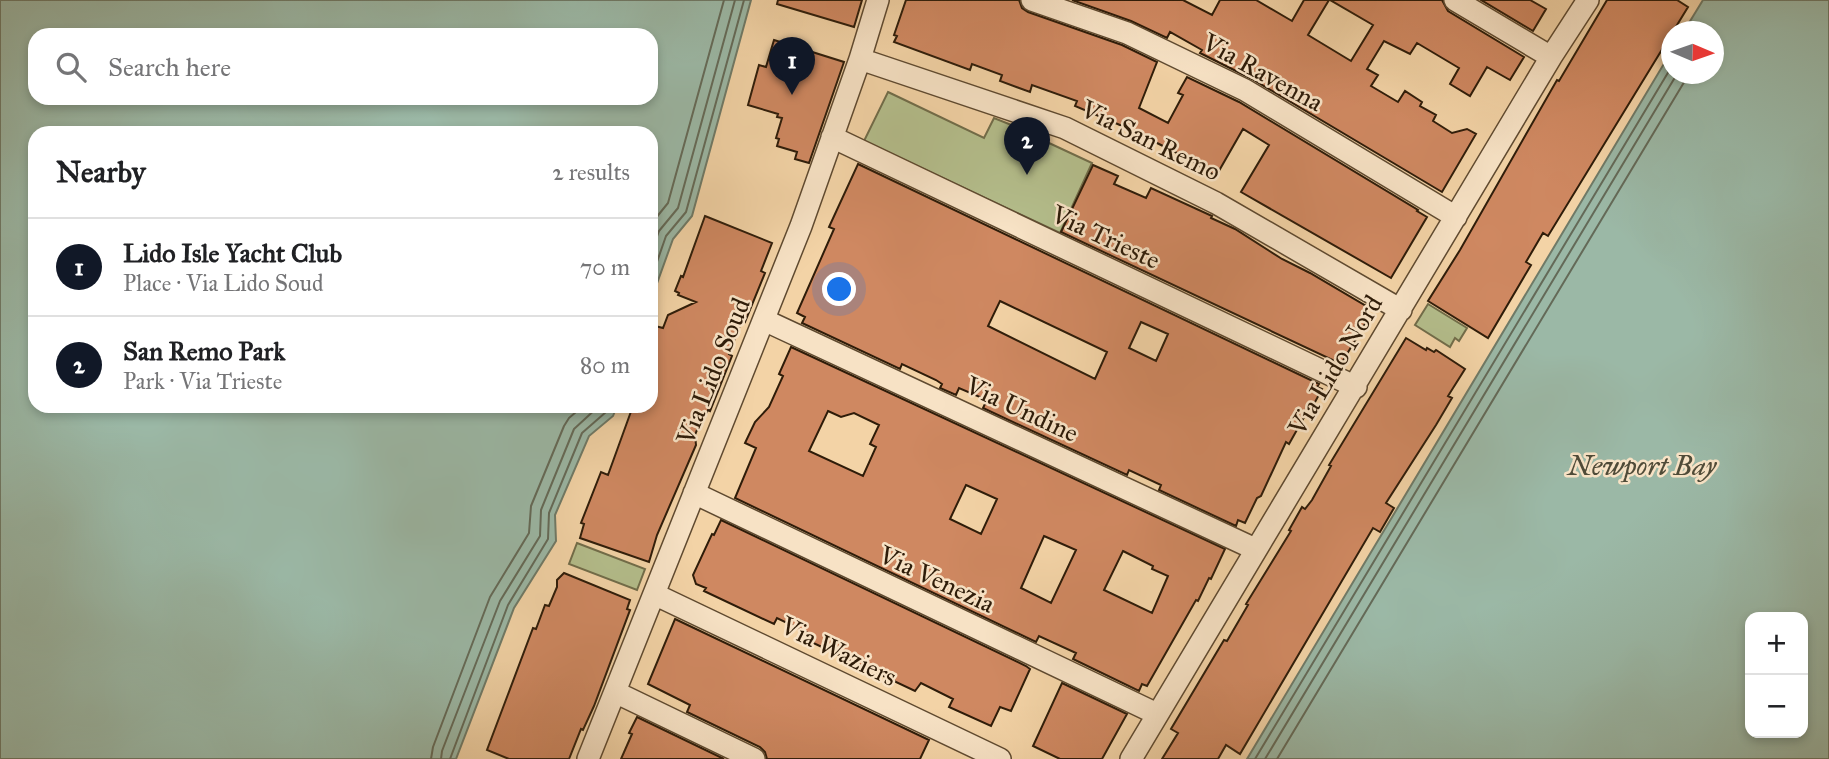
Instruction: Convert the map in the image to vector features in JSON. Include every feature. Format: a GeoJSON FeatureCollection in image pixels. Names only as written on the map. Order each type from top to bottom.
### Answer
{"type":"FeatureCollection","features":[{"type":"Feature","properties":{"kind":"street","name":"Via Lido Soud"},"geometry":{"type":"LineString","coordinates":[[588,759],[801,226],[878,0]]}},
{"type":"Feature","properties":{"kind":"street","name":"Via Ravenna"},"geometry":{"type":"LineString","coordinates":[[1032,0],[1127,33],[1245,90],[1456,217]]}},
{"type":"Feature","properties":{"kind":"street"},"geometry":{"type":"LineString","coordinates":[[1455,0],[1551,57]]}},
{"type":"Feature","properties":{"kind":"street","name":"Via Lido Nord"},"geometry":{"type":"LineString","coordinates":[[1131,759],[1551,57],[1588,0]]}},
{"type":"Feature","properties":{"kind":"street","name":"Via San Remo"},"geometry":{"type":"LineString","coordinates":[[860,59],[1065,128],[1216,203],[1401,310]]}},
{"type":"Feature","properties":{"kind":"street","name":"Via Trieste"},"geometry":{"type":"LineString","coordinates":[[832,137],[1356,387]]}},
{"type":"Feature","properties":{"kind":"street","name":"Via Undine"},"geometry":{"type":"LineString","coordinates":[[764,320],[1255,549]]}},
{"type":"Feature","properties":{"kind":"street","name":"Via Venezia"},"geometry":{"type":"LineString","coordinates":[[694,494],[1157,714]]}},
{"type":"Feature","properties":{"kind":"street","name":"Via Waziers"},"geometry":{"type":"LineString","coordinates":[[654,593],[1000,759]]}},
{"type":"Feature","properties":{"kind":"street"},"geometry":{"type":"LineString","coordinates":[[615,692],[754,759]]}},
{"type":"Feature","properties":{"kind":"green space"},"geometry":{"type":"Polygon","coordinates":[[[888,92],[984,138],[994,118],[1034,134],[1092,163],[1060,233],[864,141],[888,92]]]}},
{"type":"Feature","properties":{"kind":"green space"},"geometry":{"type":"Polygon","coordinates":[[[1428,304],[1467,328],[1459,341],[1455,338],[1450,347],[1415,325],[1428,304]]]}},
{"type":"Feature","properties":{"kind":"green space"},"geometry":{"type":"Polygon","coordinates":[[[577,543],[645,569],[637,590],[569,564],[577,543]]]}},
{"type":"Feature","properties":{"kind":"water"},"geometry":{"type":"Polygon","coordinates":[[[0,0],[751,0],[692,216],[673,239],[658,281],[658,126],[28,126],[28,413],[614,413],[589,436],[555,515],[556,541],[514,608],[456,759],[0,759],[0,0]]]}},
{"type":"Feature","properties":{"kind":"water","name":"Newport Bay"},"geometry":{"type":"Polygon","coordinates":[[[1703,0],[1829,0],[1829,759],[1247,759],[1661,69],[1661,84],[1724,84],[1724,21],[1690,21],[1703,0]]]}},
{"type":"Feature","properties":{"kind":"building"},"geometry":{"type":"Polygon","coordinates":[[[778,0],[862,0],[854,27],[777,4],[778,0]]]}},
{"type":"Feature","properties":{"kind":"building"},"geometry":{"type":"Polygon","coordinates":[[[906,0],[1019,0],[1022,8],[1028,12],[1122,45],[1157,62],[1139,108],[1168,123],[1183,95],[1178,93],[1187,77],[1239,102],[1427,217],[1391,278],[1241,192],[1269,145],[1243,129],[1216,176],[1127,128],[1075,106],[1077,101],[1032,85],[1030,92],[1000,81],[1002,75],[972,64],[970,70],[894,42],[906,0]]]}},
{"type":"Feature","properties":{"kind":"building"},"geometry":{"type":"Polygon","coordinates":[[[1072,0],[1183,0],[1212,15],[1220,0],[1256,0],[1292,21],[1304,0],[1329,0],[1308,35],[1351,61],[1373,25],[1330,0],[1442,0],[1448,11],[1524,57],[1510,80],[1487,67],[1470,96],[1450,84],[1459,68],[1417,43],[1410,54],[1384,41],[1367,69],[1378,75],[1371,86],[1398,102],[1405,91],[1422,102],[1420,106],[1436,115],[1433,121],[1452,133],[1467,129],[1476,134],[1442,192],[1252,79],[1200,53],[1202,50],[1170,32],[1167,38],[1131,21],[1072,0]]]}},
{"type":"Feature","properties":{"kind":"building"},"geometry":{"type":"Polygon","coordinates":[[[1481,0],[1530,0],[1546,9],[1533,31],[1481,0]]]}},
{"type":"Feature","properties":{"kind":"building"},"geometry":{"type":"Polygon","coordinates":[[[1607,0],[1677,0],[1688,7],[1679,21],[1661,21],[1661,51],[1548,236],[1543,233],[1526,262],[1531,265],[1488,338],[1428,301],[1557,80],[1559,81],[1607,0]]]}},
{"type":"Feature","properties":{"kind":"building"},"geometry":{"type":"Polygon","coordinates":[[[774,40],[844,62],[809,163],[795,159],[797,152],[777,146],[779,139],[776,138],[782,118],[777,117],[778,114],[748,105],[759,65],[766,67],[774,40]]]}},
{"type":"Feature","properties":{"kind":"building"},"geometry":{"type":"Polygon","coordinates":[[[858,164],[1319,384],[1317,387],[1322,389],[1289,444],[1286,442],[1245,523],[1238,520],[1236,526],[1159,490],[1161,485],[1129,470],[1127,475],[983,408],[987,400],[959,388],[956,395],[940,388],[942,384],[936,380],[902,364],[900,369],[802,323],[805,317],[797,313],[834,229],[829,227],[858,164]],[[1000,301],[988,326],[1095,379],[1107,352],[1000,301]],[[1141,322],[1129,348],[1156,361],[1168,334],[1141,322]]]}},
{"type":"Feature","properties":{"kind":"building"},"geometry":{"type":"Polygon","coordinates":[[[1093,165],[1118,176],[1114,184],[1146,198],[1151,188],[1212,216],[1211,218],[1235,229],[1366,306],[1369,317],[1341,364],[1061,232],[1093,165]]]}},
{"type":"Feature","properties":{"kind":"building"},"geometry":{"type":"Polygon","coordinates":[[[705,216],[772,243],[761,271],[765,273],[745,322],[742,320],[729,354],[732,356],[710,411],[703,415],[695,435],[696,445],[657,535],[649,562],[580,538],[584,524],[581,523],[601,472],[608,475],[630,413],[658,413],[658,327],[663,328],[668,315],[696,302],[678,295],[675,291],[681,276],[683,277],[705,216]]]}},
{"type":"Feature","properties":{"kind":"building"},"geometry":{"type":"Polygon","coordinates":[[[1406,338],[1426,350],[1436,350],[1465,369],[1448,396],[1452,398],[1386,503],[1394,508],[1380,532],[1373,528],[1240,754],[1226,745],[1218,759],[1162,759],[1178,733],[1171,729],[1224,640],[1227,641],[1248,605],[1246,604],[1291,531],[1289,530],[1302,507],[1305,509],[1312,500],[1331,466],[1329,465],[1406,338]]]}},
{"type":"Feature","properties":{"kind":"building"},"geometry":{"type":"Polygon","coordinates":[[[791,347],[1225,549],[1211,579],[1209,578],[1147,686],[1142,684],[1139,691],[1073,659],[1076,653],[1039,636],[1036,642],[735,498],[756,448],[745,443],[755,422],[769,407],[783,376],[779,374],[791,347]],[[828,411],[809,451],[863,476],[876,447],[870,444],[879,425],[854,413],[841,417],[828,411]],[[966,485],[950,519],[981,534],[997,499],[966,485]],[[1044,536],[1021,588],[1051,603],[1076,550],[1044,536]],[[1123,551],[1104,590],[1152,613],[1168,576],[1123,551]]]}},
{"type":"Feature","properties":{"kind":"building"},"geometry":{"type":"Polygon","coordinates":[[[721,520],[1026,666],[1030,669],[1011,711],[1000,707],[991,726],[949,707],[953,699],[921,683],[915,691],[807,640],[810,634],[777,618],[774,624],[704,591],[706,588],[696,584],[693,575],[721,520]]]}},
{"type":"Feature","properties":{"kind":"building"},"geometry":{"type":"Polygon","coordinates":[[[564,573],[630,600],[627,609],[630,610],[594,706],[569,759],[509,759],[487,750],[533,628],[536,629],[545,605],[549,606],[557,580],[564,573]]]}},
{"type":"Feature","properties":{"kind":"building"},"geometry":{"type":"Polygon","coordinates":[[[675,619],[929,740],[920,759],[767,759],[760,747],[687,712],[690,705],[648,684],[675,619]]]}},
{"type":"Feature","properties":{"kind":"building"},"geometry":{"type":"Polygon","coordinates":[[[1062,683],[1127,714],[1102,759],[1060,759],[1033,746],[1062,683]]]}},
{"type":"Feature","properties":{"kind":"building"},"geometry":{"type":"Polygon","coordinates":[[[637,717],[724,759],[621,759],[637,717]]]}},
{"type":"Feature","properties":{"kind":"place","name":"Lido Isle Yacht Club"},"geometry":{"type":"Point","coordinates":[792,95]}},
{"type":"Feature","properties":{"kind":"place","name":"San Remo Park"},"geometry":{"type":"Point","coordinates":[1027,175]}}]}
